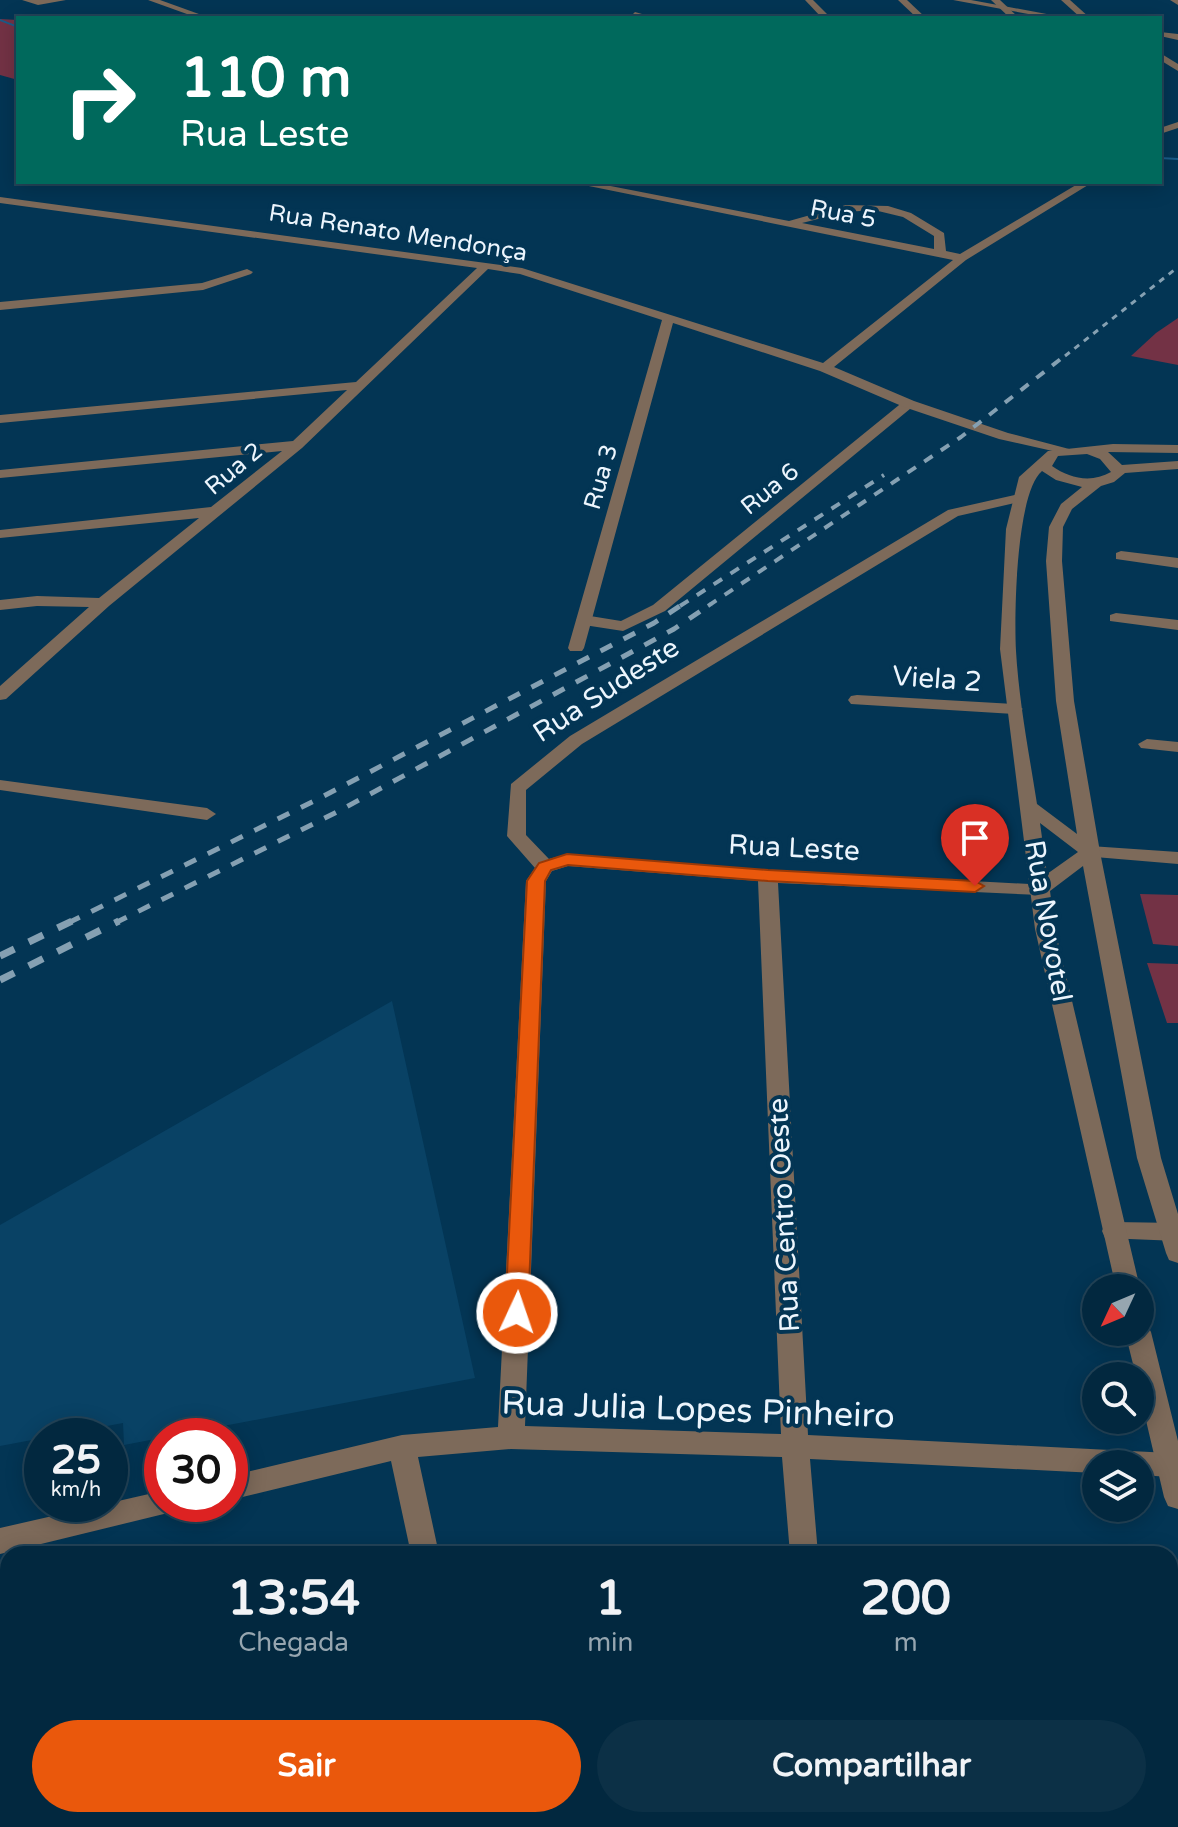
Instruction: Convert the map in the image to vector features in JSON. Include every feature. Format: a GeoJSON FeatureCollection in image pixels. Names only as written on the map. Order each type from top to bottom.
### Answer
{"type":"FeatureCollection","features":[{"type":"Feature","properties":{"kind":"street"},"geometry":{"type":"LineString","coordinates":[[26,0],[38,3],[62,0]]}},
{"type":"Feature","properties":{"kind":"street"},"geometry":{"type":"LineString","coordinates":[[152,0],[200,16]]}},
{"type":"Feature","properties":{"kind":"street"},"geometry":{"type":"LineString","coordinates":[[809,0],[825,16]]}},
{"type":"Feature","properties":{"kind":"street"},"geometry":{"type":"LineString","coordinates":[[902,0],[920,16]]}},
{"type":"Feature","properties":{"kind":"street"},"geometry":{"type":"LineString","coordinates":[[957,0],[1052,16]]}},
{"type":"Feature","properties":{"kind":"street"},"geometry":{"type":"LineString","coordinates":[[995,0],[1012,16]]}},
{"type":"Feature","properties":{"kind":"street"},"geometry":{"type":"LineString","coordinates":[[1065,0],[1084,16]]}},
{"type":"Feature","properties":{"kind":"street","name":"Rua 5"},"geometry":{"type":"LineString","coordinates":[[584,184],[962,258]]}},
{"type":"Feature","properties":{"kind":"street"},"geometry":{"type":"LineString","coordinates":[[825,368],[962,258],[1085,184]]}},
{"type":"Feature","properties":{"kind":"street","name":"Rua Renato Mendonça"},"geometry":{"type":"LineString","coordinates":[[0,200],[522,271],[825,368],[909,404],[1004,436],[1066,450]]}},
{"type":"Feature","properties":{"kind":"street"},"geometry":{"type":"LineString","coordinates":[[790,224],[837,210],[871,206],[902,213],[940,235],[940,253]]}},
{"type":"Feature","properties":{"kind":"street","name":"Rua 2"},"geometry":{"type":"LineString","coordinates":[[0,695],[103,603],[297,445],[486,265]]}},
{"type":"Feature","properties":{"kind":"street"},"geometry":{"type":"LineString","coordinates":[[0,306],[203,286],[247,272]]}},
{"type":"Feature","properties":{"kind":"street","name":"Rua 3"},"geometry":{"type":"LineString","coordinates":[[576,648],[669,317]]}},
{"type":"Feature","properties":{"kind":"street"},"geometry":{"type":"LineString","coordinates":[[0,419],[362,385]]}},
{"type":"Feature","properties":{"kind":"street","name":"Rua 6"},"geometry":{"type":"LineString","coordinates":[[584,620],[623,626],[659,608],[909,404]]}},
{"type":"Feature","properties":{"kind":"street","name":"Rua Renato Mendonça"},"geometry":{"type":"LineString","coordinates":[[1004,436],[1046,459],[1050,472],[1065,479],[1097,482]]}},
{"type":"Feature","properties":{"kind":"street"},"geometry":{"type":"LineString","coordinates":[[0,474],[297,445]]}},
{"type":"Feature","properties":{"kind":"street"},"geometry":{"type":"LineString","coordinates":[[1046,459],[1066,450],[1118,445],[1178,449]]}},
{"type":"Feature","properties":{"kind":"street"},"geometry":{"type":"LineString","coordinates":[[1087,450],[1112,460],[1119,469],[1178,465]]}},
{"type":"Feature","properties":{"kind":"street","name":"Rua Novotel"},"geometry":{"type":"LineString","coordinates":[[1046,459],[1026,477],[1019,498],[1013,529],[1008,649],[1045,929],[1125,1274]]}},
{"type":"Feature","properties":{"kind":"street","name":"Rua Novotel"},"geometry":{"type":"LineString","coordinates":[[1119,469],[1113,478],[1097,482],[1066,507],[1056,527],[1054,561],[1065,701],[1090,852],[1149,1158],[1176,1239]]}},
{"type":"Feature","properties":{"kind":"street","name":"Rua Sudeste"},"geometry":{"type":"LineString","coordinates":[[545,867],[516,836],[517,788],[576,740],[953,513],[1019,498]]}},
{"type":"Feature","properties":{"kind":"street"},"geometry":{"type":"LineString","coordinates":[[0,534],[219,511]]}},
{"type":"Feature","properties":{"kind":"street"},"geometry":{"type":"LineString","coordinates":[[1121,556],[1178,563]]}},
{"type":"Feature","properties":{"kind":"street"},"geometry":{"type":"LineString","coordinates":[[0,605],[37,601],[103,603]]}},
{"type":"Feature","properties":{"kind":"street"},"geometry":{"type":"LineString","coordinates":[[1116,618],[1178,625]]}},
{"type":"Feature","properties":{"kind":"street"},"geometry":{"type":"LineString","coordinates":[[0,679],[19,677]]}},
{"type":"Feature","properties":{"kind":"street","name":"Viela 2"},"geometry":{"type":"LineString","coordinates":[[857,700],[1014,709]]}},
{"type":"Feature","properties":{"kind":"street"},"geometry":{"type":"LineString","coordinates":[[1147,744],[1178,747]]}},
{"type":"Feature","properties":{"kind":"street"},"geometry":{"type":"LineString","coordinates":[[0,785],[207,814]]}},
{"type":"Feature","properties":{"kind":"street"},"geometry":{"type":"LineString","coordinates":[[1028,806],[1090,852],[1178,858]]}},
{"type":"Feature","properties":{"kind":"street"},"geometry":{"type":"LineString","coordinates":[[1040,889],[1090,852]]}},
{"type":"Feature","properties":{"kind":"street","name":"Rua Leste"},"geometry":{"type":"LineString","coordinates":[[545,867],[567,860],[768,876],[1040,889]]}},
{"type":"Feature","properties":{"kind":"street"},"geometry":{"type":"LineString","coordinates":[[511,1437],[536,881],[545,867]]}},
{"type":"Feature","properties":{"kind":"street","name":"Rua Centro Oeste"},"geometry":{"type":"LineString","coordinates":[[768,876],[795,1446],[803,1546]]}},
{"type":"Feature","properties":{"kind":"street"},"geometry":{"type":"LineString","coordinates":[[1114,1231],[1176,1239]]}},
{"type":"Feature","properties":{"kind":"street"},"geometry":{"type":"LineString","coordinates":[[1141,1346],[1178,1497]]}},
{"type":"Feature","properties":{"kind":"street","name":"Rua Julia Lopes Pinheiro"},"geometry":{"type":"LineString","coordinates":[[248,1484],[402,1447],[511,1437],[795,1446],[1170,1465]]}},
{"type":"Feature","properties":{"kind":"street"},"geometry":{"type":"LineString","coordinates":[[402,1447],[423,1546]]}},
{"type":"Feature","properties":{"kind":"street"},"geometry":{"type":"LineString","coordinates":[[0,1541],[144,1507]]}},
{"type":"Feature","properties":{"kind":"shaded area"},"geometry":{"type":"Polygon","coordinates":[[[0,19],[16,20],[16,79],[0,75],[0,19]]]}},
{"type":"Feature","properties":{"kind":"shaded area"},"geometry":{"type":"Polygon","coordinates":[[[1178,318],[1178,365],[1131,356],[1156,333],[1178,318]]]}},
{"type":"Feature","properties":{"kind":"shaded area"},"geometry":{"type":"Polygon","coordinates":[[[1140,894],[1178,895],[1178,946],[1153,944],[1140,894]]]}},
{"type":"Feature","properties":{"kind":"shaded area"},"geometry":{"type":"Polygon","coordinates":[[[1147,963],[1178,964],[1178,1023],[1167,1023],[1147,963]]]}},
{"type":"Feature","properties":{"kind":"shaded area"},"geometry":{"type":"Polygon","coordinates":[[[392,1001],[475,1378],[248,1421],[248,1418],[144,1418],[144,1441],[128,1444],[128,1418],[24,1418],[24,1442],[0,1446],[0,1225],[392,1001]]]}},
{"type":"Feature","properties":{"kind":"waterway"},"geometry":{"type":"LineString","coordinates":[[0,20],[16,26]]}},
{"type":"Feature","properties":{"kind":"waterway"},"geometry":{"type":"LineString","coordinates":[[1162,158],[1178,159]]}},
{"type":"Feature","properties":{"kind":"railway"},"geometry":{"type":"LineString","coordinates":[[1065,356],[1178,267]]}},
{"type":"Feature","properties":{"kind":"railway"},"geometry":{"type":"LineString","coordinates":[[708,606],[961,437],[1067,354]]}},
{"type":"Feature","properties":{"kind":"railway"},"geometry":{"type":"LineString","coordinates":[[680,606],[884,475]]}},
{"type":"Feature","properties":{"kind":"railway"},"geometry":{"type":"LineString","coordinates":[[68,923],[320,798],[654,623],[683,604]]}},
{"type":"Feature","properties":{"kind":"railway"},"geometry":{"type":"LineString","coordinates":[[119,921],[337,812],[674,629],[711,604]]}},
{"type":"Feature","properties":{"kind":"railway"},"geometry":{"type":"LineString","coordinates":[[0,956],[72,921]]}},
{"type":"Feature","properties":{"kind":"railway"},"geometry":{"type":"LineString","coordinates":[[0,980],[119,921]]}},
{"type":"Feature","properties":{"kind":"railway"},"geometry":{"type":"LineString","coordinates":[[115,923],[119,921]]}},
{"type":"Feature","properties":{"kind":"route"},"geometry":{"type":"LineString","coordinates":[[517,1313],[536,881],[545,867],[567,860],[768,876],[975,886]]}}]}
